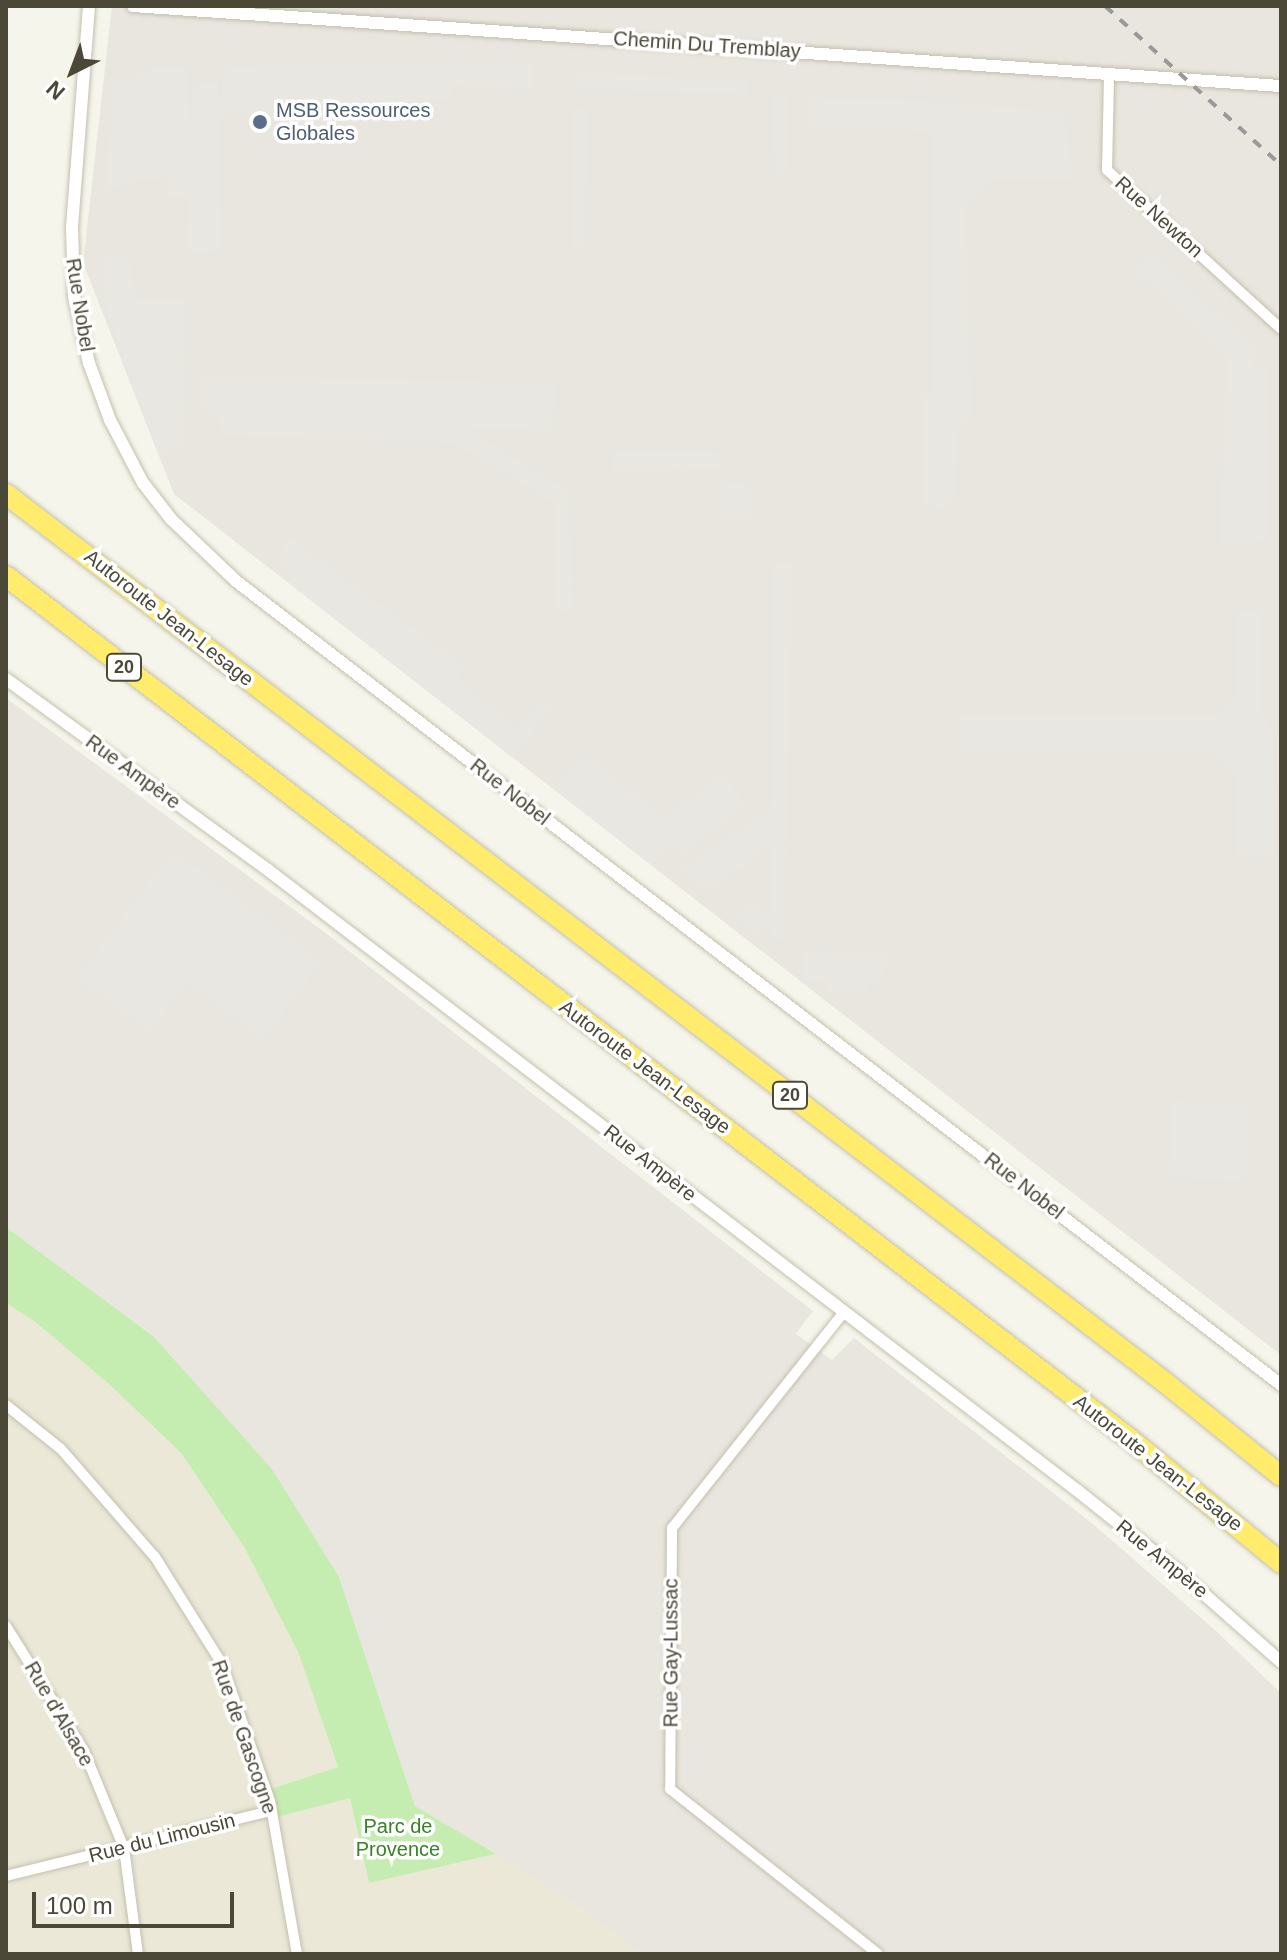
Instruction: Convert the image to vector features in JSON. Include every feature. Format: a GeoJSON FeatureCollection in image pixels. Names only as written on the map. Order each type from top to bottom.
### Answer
{"type":"FeatureCollection","features":[{"type":"Feature","properties":{"kind":"highway"},"geometry":{"type":"LineString","coordinates":[[6,487],[41,519]]}},
{"type":"Feature","properties":{"kind":"highway","name":"Autoroute Jean-Lesage"},"geometry":{"type":"LineString","coordinates":[[6,494],[1162,1380],[1281,1476]]}},
{"type":"Feature","properties":{"kind":"highway","name":"Autoroute Jean-Lesage"},"geometry":{"type":"LineString","coordinates":[[6,576],[1115,1428],[1281,1563]]}},
{"type":"Feature","properties":{"kind":"street","name":"Rue Nobel"},"geometry":{"type":"LineString","coordinates":[[89,6],[72,227],[74,296],[89,363],[113,428],[143,483],[171,519],[204,554],[276,612],[1281,1385]]}},
{"type":"Feature","properties":{"kind":"street","name":"Chemin Du Tremblay"},"geometry":{"type":"LineString","coordinates":[[133,6],[1281,86]]}},
{"type":"Feature","properties":{"kind":"street","name":"Rue Newton"},"geometry":{"type":"LineString","coordinates":[[1109,76],[1107,170],[1281,329]]}},
{"type":"Feature","properties":{"kind":"street","name":"Rue Ampère"},"geometry":{"type":"LineString","coordinates":[[6,679],[280,879],[1141,1540],[1281,1662]]}},
{"type":"Feature","properties":{"kind":"street","name":"Rue Gay-Lussac"},"geometry":{"type":"LineString","coordinates":[[844,1312],[672,1528],[670,1789],[878,1954]]}},
{"type":"Feature","properties":{"kind":"street","name":"Rue de Gascogne"},"geometry":{"type":"LineString","coordinates":[[6,1405],[61,1449],[155,1557],[222,1664],[271,1811],[297,1954]]}},
{"type":"Feature","properties":{"kind":"street","name":"Rue d'Alsace"},"geometry":{"type":"LineString","coordinates":[[6,1626],[84,1751],[124,1848],[138,1954]]}},
{"type":"Feature","properties":{"kind":"street","name":"Rue du Limousin"},"geometry":{"type":"LineString","coordinates":[[6,1876],[271,1811]]}},
{"type":"Feature","properties":{"kind":"shaded area"},"geometry":{"type":"Polygon","coordinates":[[[112,6],[1281,6],[1281,1355],[174,494],[83,263],[112,6]]]}},
{"type":"Feature","properties":{"kind":"shaded area"},"geometry":{"type":"Polygon","coordinates":[[[533,65],[533,90],[452,85],[451,99],[218,115],[221,251],[187,253],[189,197],[168,196],[171,178],[139,179],[105,192],[114,81],[130,83],[151,67],[187,67],[189,171],[192,95],[202,83],[217,83],[218,113],[225,67],[533,65]]]}},
{"type":"Feature","properties":{"kind":"shaded area"},"geometry":{"type":"Polygon","coordinates":[[[577,72],[748,82],[748,94],[576,89],[577,72]]]}},
{"type":"Feature","properties":{"kind":"shaded area"},"geometry":{"type":"Polygon","coordinates":[[[772,92],[787,96],[786,175],[775,176],[772,92]]]}},
{"type":"Feature","properties":{"kind":"shaded area"},"geometry":{"type":"Polygon","coordinates":[[[807,98],[910,100],[1064,112],[1073,179],[989,179],[965,205],[971,416],[957,433],[955,495],[943,510],[922,501],[922,394],[934,393],[933,133],[878,127],[809,127],[807,98]]]}},
{"type":"Feature","properties":{"kind":"shaded area"},"geometry":{"type":"Polygon","coordinates":[[[573,109],[587,109],[585,248],[573,249],[573,109]]]}},
{"type":"Feature","properties":{"kind":"shaded area"},"geometry":{"type":"Polygon","coordinates":[[[127,254],[137,299],[186,300],[184,443],[160,457],[104,300],[103,259],[127,254]]]}},
{"type":"Feature","properties":{"kind":"shaded area"},"geometry":{"type":"Polygon","coordinates":[[[1150,254],[1257,348],[1252,368],[1266,368],[1267,541],[1220,545],[1227,358],[1132,269],[1150,254]]]}},
{"type":"Feature","properties":{"kind":"shaded area"},"geometry":{"type":"Polygon","coordinates":[[[201,376],[556,383],[553,430],[467,429],[568,491],[573,610],[556,611],[556,504],[453,443],[222,435],[221,421],[200,403],[201,376]]]}},
{"type":"Feature","properties":{"kind":"shaded area"},"geometry":{"type":"Polygon","coordinates":[[[612,452],[719,452],[721,468],[613,472],[612,452]]]}},
{"type":"Feature","properties":{"kind":"shaded area"},"geometry":{"type":"Polygon","coordinates":[[[722,482],[750,484],[752,518],[720,520],[722,482]]]}},
{"type":"Feature","properties":{"kind":"shaded area"},"geometry":{"type":"Polygon","coordinates":[[[290,537],[466,668],[456,680],[518,727],[543,697],[554,707],[512,757],[289,583],[294,576],[276,560],[290,537]]]}},
{"type":"Feature","properties":{"kind":"shaded area"},"geometry":{"type":"Polygon","coordinates":[[[792,563],[784,938],[770,940],[770,922],[757,939],[734,918],[751,900],[770,919],[771,847],[703,894],[681,869],[772,807],[774,564],[792,563]]]}},
{"type":"Feature","properties":{"kind":"shaded area"},"geometry":{"type":"Polygon","coordinates":[[[1262,610],[1262,714],[1273,738],[1275,856],[1238,857],[1238,780],[1214,754],[960,753],[959,715],[1214,715],[1237,695],[1238,611],[1262,610]]]}},
{"type":"Feature","properties":{"kind":"shaded area"},"geometry":{"type":"Polygon","coordinates":[[[6,698],[327,934],[813,1311],[796,1334],[832,1360],[854,1338],[1093,1524],[1216,1631],[1281,1693],[1281,1954],[641,1954],[562,1895],[415,1806],[339,1577],[153,1336],[6,1227],[6,698]]]}},
{"type":"Feature","properties":{"kind":"shaded area"},"geometry":{"type":"Polygon","coordinates":[[[584,753],[664,818],[723,774],[744,803],[684,858],[670,844],[652,865],[554,789],[584,753]]]}},
{"type":"Feature","properties":{"kind":"shaded area"},"geometry":{"type":"Polygon","coordinates":[[[173,850],[322,961],[263,1040],[187,982],[149,1032],[77,978],[173,850]]]}},
{"type":"Feature","properties":{"kind":"shaded area"},"geometry":{"type":"Polygon","coordinates":[[[803,951],[890,953],[879,983],[867,983],[868,994],[828,992],[827,980],[802,982],[803,951]]]}},
{"type":"Feature","properties":{"kind":"shaded area"},"geometry":{"type":"Polygon","coordinates":[[[1172,1101],[1249,1104],[1246,1181],[1169,1178],[1172,1101]]]}},
{"type":"Feature","properties":{"kind":"shaded area"},"geometry":{"type":"Polygon","coordinates":[[[6,1303],[34,1321],[109,1384],[181,1453],[244,1547],[298,1652],[338,1767],[267,1790],[350,1797],[369,1883],[496,1854],[562,1895],[641,1954],[6,1954],[6,1303]]]}},
{"type":"Feature","properties":{"kind":"green space","name":"Parc de Provence"},"geometry":{"type":"Polygon","coordinates":[[[6,1227],[153,1336],[272,1469],[339,1577],[415,1806],[496,1854],[369,1883],[350,1798],[273,1818],[267,1790],[338,1767],[298,1652],[244,1547],[181,1453],[109,1384],[34,1321],[6,1303],[6,1227]]]}},
{"type":"Feature","properties":{"kind":"railway"},"geometry":{"type":"LineString","coordinates":[[1105,6],[1281,165]]}},
{"type":"Feature","properties":{"kind":"place","name":"MSB Ressources Globales"},"geometry":{"type":"Point","coordinates":[260,122]}}]}
